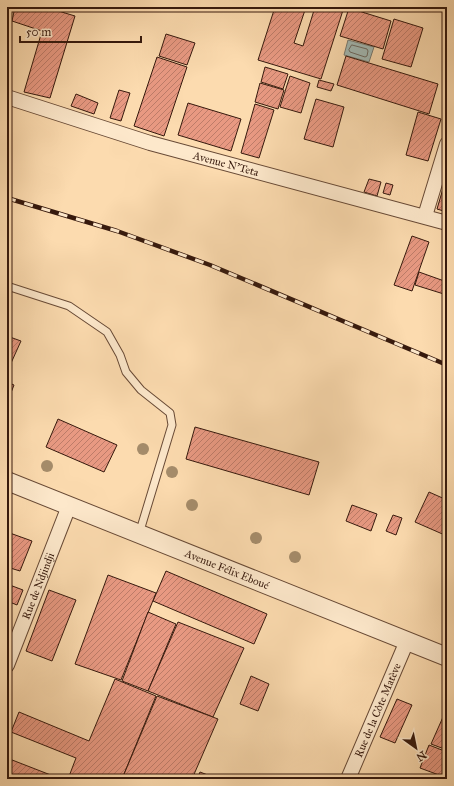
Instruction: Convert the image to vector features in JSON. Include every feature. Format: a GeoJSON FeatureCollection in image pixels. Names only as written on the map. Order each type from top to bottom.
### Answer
{"type":"FeatureCollection","features":[{"type":"Feature","properties":{"kind":"street","name":"Avenue N'Teta"},"geometry":{"type":"LineString","coordinates":[[7,97],[150,143],[447,223]]}},
{"type":"Feature","properties":{"kind":"street"},"geometry":{"type":"LineString","coordinates":[[425,216],[447,144]]}},
{"type":"Feature","properties":{"kind":"street","name":"Avenue Félix Eboué"},"geometry":{"type":"LineString","coordinates":[[7,481],[447,657]]}},
{"type":"Feature","properties":{"kind":"street","name":"Rue de Ndjindji"},"geometry":{"type":"LineString","coordinates":[[7,665],[69,506]]}},
{"type":"Feature","properties":{"kind":"street","name":"Rue de la Côte Matève"},"geometry":{"type":"LineString","coordinates":[[348,779],[408,641]]}},
{"type":"Feature","properties":{"kind":"lane"},"geometry":{"type":"LineString","coordinates":[[7,286],[69,306],[107,332],[120,355],[126,372],[141,390],[170,413],[172,425],[139,534]]}},
{"type":"Feature","properties":{"kind":"water"},"geometry":{"type":"Polygon","coordinates":[[[348,40],[374,47],[369,62],[344,55],[348,40]]]}},
{"type":"Feature","properties":{"kind":"building"},"geometry":{"type":"Polygon","coordinates":[[[15,7],[45,7],[75,16],[50,98],[24,92],[42,31],[12,21],[15,7]]]}},
{"type":"Feature","properties":{"kind":"building"},"geometry":{"type":"Polygon","coordinates":[[[275,7],[306,7],[294,43],[303,46],[315,7],[344,7],[321,79],[258,60],[275,7]]]}},
{"type":"Feature","properties":{"kind":"building"},"geometry":{"type":"Polygon","coordinates":[[[349,8],[391,21],[383,49],[340,36],[349,8]]]}},
{"type":"Feature","properties":{"kind":"building"},"geometry":{"type":"Polygon","coordinates":[[[394,19],[423,28],[411,67],[382,59],[394,19]]]}},
{"type":"Feature","properties":{"kind":"building"},"geometry":{"type":"Polygon","coordinates":[[[166,34],[195,43],[187,65],[159,56],[166,34]]]}},
{"type":"Feature","properties":{"kind":"building"},"geometry":{"type":"Polygon","coordinates":[[[346,56],[438,84],[429,114],[337,85],[346,56]]]}},
{"type":"Feature","properties":{"kind":"building"},"geometry":{"type":"Polygon","coordinates":[[[157,57],[187,67],[164,136],[134,126],[157,57]]]}},
{"type":"Feature","properties":{"kind":"building"},"geometry":{"type":"Polygon","coordinates":[[[265,67],[288,74],[283,89],[261,82],[265,67]]]}},
{"type":"Feature","properties":{"kind":"building"},"geometry":{"type":"Polygon","coordinates":[[[290,76],[310,83],[301,113],[280,107],[290,76]]]}},
{"type":"Feature","properties":{"kind":"building"},"geometry":{"type":"Polygon","coordinates":[[[319,80],[334,84],[331,91],[317,87],[319,80]]]}},
{"type":"Feature","properties":{"kind":"building"},"geometry":{"type":"Polygon","coordinates":[[[260,83],[284,90],[278,109],[255,102],[260,83]]]}},
{"type":"Feature","properties":{"kind":"building"},"geometry":{"type":"Polygon","coordinates":[[[119,90],[130,93],[121,121],[110,118],[119,90]]]}},
{"type":"Feature","properties":{"kind":"building"},"geometry":{"type":"Polygon","coordinates":[[[76,94],[98,103],[94,114],[71,106],[76,94]]]}},
{"type":"Feature","properties":{"kind":"building"},"geometry":{"type":"Polygon","coordinates":[[[316,99],[344,107],[333,147],[304,139],[316,99]]]}},
{"type":"Feature","properties":{"kind":"building"},"geometry":{"type":"Polygon","coordinates":[[[188,103],[241,119],[231,151],[178,135],[188,103]]]}},
{"type":"Feature","properties":{"kind":"building"},"geometry":{"type":"Polygon","coordinates":[[[255,104],[274,110],[259,158],[241,153],[255,104]]]}},
{"type":"Feature","properties":{"kind":"building"},"geometry":{"type":"Polygon","coordinates":[[[418,112],[441,119],[428,161],[406,155],[418,112]]]}},
{"type":"Feature","properties":{"kind":"building"},"geometry":{"type":"Polygon","coordinates":[[[447,175],[447,212],[437,209],[447,175]]]}},
{"type":"Feature","properties":{"kind":"building"},"geometry":{"type":"Polygon","coordinates":[[[369,179],[381,182],[377,196],[364,192],[369,179]]]}},
{"type":"Feature","properties":{"kind":"building"},"geometry":{"type":"Polygon","coordinates":[[[386,183],[393,185],[390,195],[383,193],[386,183]]]}},
{"type":"Feature","properties":{"kind":"building"},"geometry":{"type":"Polygon","coordinates":[[[412,236],[429,242],[412,291],[394,285],[412,236]]]}},
{"type":"Feature","properties":{"kind":"building"},"geometry":{"type":"Polygon","coordinates":[[[419,272],[447,282],[447,295],[415,285],[419,272]]]}},
{"type":"Feature","properties":{"kind":"building"},"geometry":{"type":"Polygon","coordinates":[[[7,336],[21,341],[7,372],[7,336]]]}},
{"type":"Feature","properties":{"kind":"building"},"geometry":{"type":"Polygon","coordinates":[[[7,382],[14,385],[7,403],[7,382]]]}},
{"type":"Feature","properties":{"kind":"building"},"geometry":{"type":"Polygon","coordinates":[[[58,419],[117,445],[104,472],[46,447],[58,419]]]}},
{"type":"Feature","properties":{"kind":"building"},"geometry":{"type":"Polygon","coordinates":[[[195,427],[319,462],[309,495],[186,459],[195,427]]]}},
{"type":"Feature","properties":{"kind":"building"},"geometry":{"type":"Polygon","coordinates":[[[429,492],[447,500],[447,536],[415,522],[429,492]]]}},
{"type":"Feature","properties":{"kind":"building"},"geometry":{"type":"Polygon","coordinates":[[[352,505],[377,514],[371,531],[346,521],[352,505]]]}},
{"type":"Feature","properties":{"kind":"building"},"geometry":{"type":"Polygon","coordinates":[[[393,515],[402,518],[396,535],[386,531],[393,515]]]}},
{"type":"Feature","properties":{"kind":"building"},"geometry":{"type":"Polygon","coordinates":[[[7,532],[32,541],[20,571],[7,567],[7,532]]]}},
{"type":"Feature","properties":{"kind":"building"},"geometry":{"type":"Polygon","coordinates":[[[166,571],[267,614],[254,644],[153,601],[166,571]]]}},
{"type":"Feature","properties":{"kind":"building"},"geometry":{"type":"Polygon","coordinates":[[[108,575],[156,593],[121,680],[75,664],[108,575]]]}},
{"type":"Feature","properties":{"kind":"building"},"geometry":{"type":"Polygon","coordinates":[[[7,584],[23,590],[17,605],[7,601],[7,584]]]}},
{"type":"Feature","properties":{"kind":"building"},"geometry":{"type":"Polygon","coordinates":[[[49,590],[76,600],[52,661],[26,651],[49,590]]]}},
{"type":"Feature","properties":{"kind":"building"},"geometry":{"type":"Polygon","coordinates":[[[148,612],[176,624],[148,691],[122,681],[148,612]]]}},
{"type":"Feature","properties":{"kind":"building"},"geometry":{"type":"Polygon","coordinates":[[[178,622],[244,648],[213,717],[148,691],[178,622]]]}},
{"type":"Feature","properties":{"kind":"building"},"geometry":{"type":"Polygon","coordinates":[[[251,676],[269,684],[258,711],[240,704],[251,676]]]}},
{"type":"Feature","properties":{"kind":"building"},"geometry":{"type":"Polygon","coordinates":[[[115,679],[156,696],[122,779],[68,779],[76,758],[11,732],[19,712],[89,741],[115,679]]]}},
{"type":"Feature","properties":{"kind":"building"},"geometry":{"type":"Polygon","coordinates":[[[157,696],[218,719],[192,779],[122,779],[157,696]]]}},
{"type":"Feature","properties":{"kind":"building"},"geometry":{"type":"Polygon","coordinates":[[[397,699],[412,705],[395,743],[380,737],[397,699]]]}},
{"type":"Feature","properties":{"kind":"building"},"geometry":{"type":"Polygon","coordinates":[[[443,717],[447,719],[447,750],[431,744],[443,717]]]}},
{"type":"Feature","properties":{"kind":"building"},"geometry":{"type":"Polygon","coordinates":[[[429,745],[447,752],[447,778],[420,768],[429,745]]]}},
{"type":"Feature","properties":{"kind":"building"},"geometry":{"type":"Polygon","coordinates":[[[7,758],[61,779],[7,779],[7,758]]]}},
{"type":"Feature","properties":{"kind":"building"},"geometry":{"type":"Polygon","coordinates":[[[200,772],[218,779],[197,779],[200,772]]]}},
{"type":"Feature","properties":{"kind":"railway"},"geometry":{"type":"LineString","coordinates":[[7,198],[117,231],[210,265],[447,365]]}}]}
